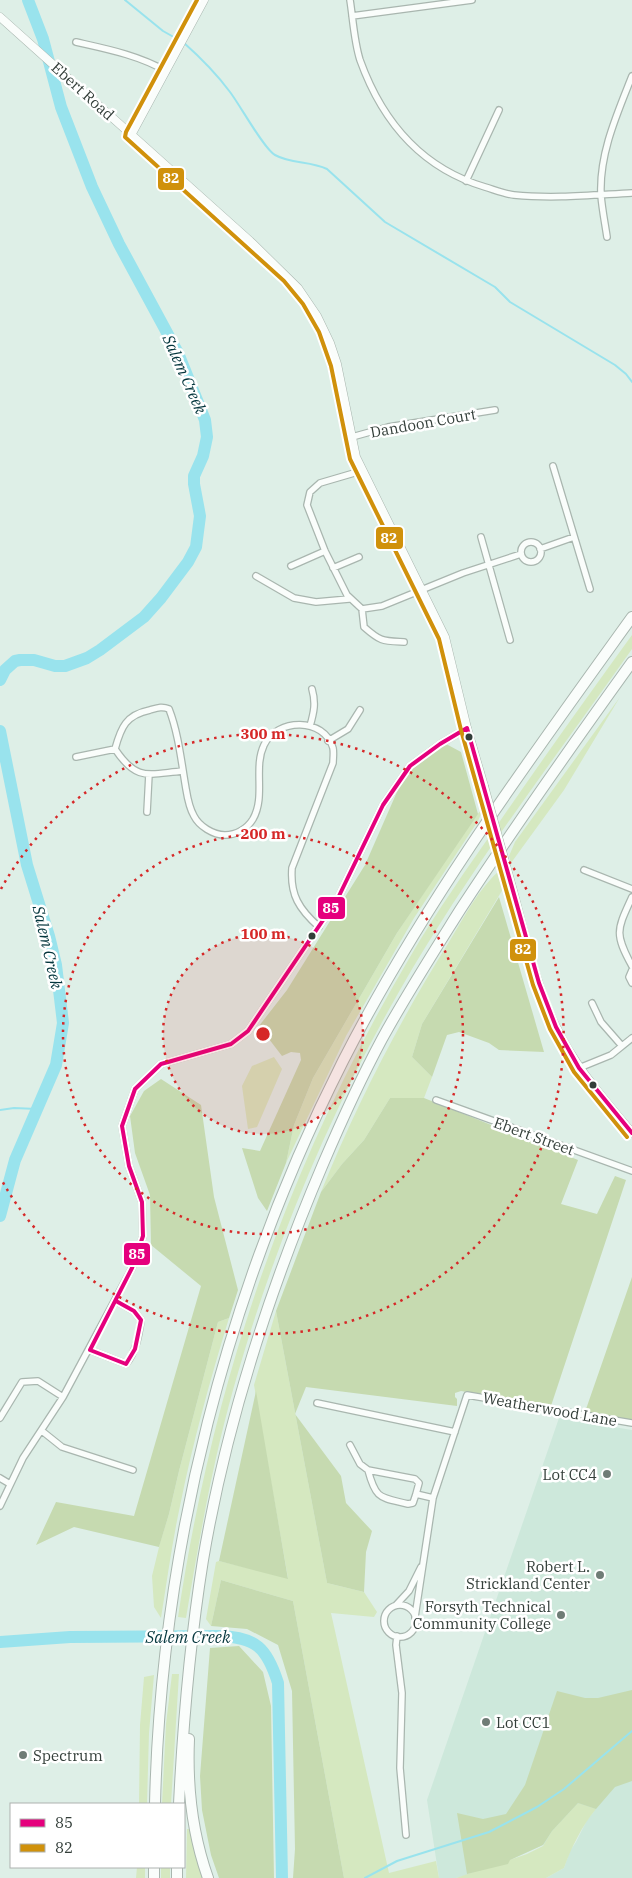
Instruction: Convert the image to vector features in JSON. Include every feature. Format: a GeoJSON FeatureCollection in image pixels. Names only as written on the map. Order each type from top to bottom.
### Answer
{"type":"FeatureCollection","features":[{"type":"Feature","properties":{"kind":"highway"},"geometry":{"type":"LineString","coordinates":[[155,1803],[163,1674],[170,1618],[175,1580],[198,1462],[229,1345],[268,1229],[344,1058],[409,943],[502,799],[632,617]]}},
{"type":"Feature","properties":{"kind":"highway"},"geometry":{"type":"LineString","coordinates":[[179,1803],[188,1674],[203,1560],[231,1430],[265,1315],[294,1231],[350,1102],[417,977],[514,828],[632,662]]}},
{"type":"Feature","properties":{"kind":"highway"},"geometry":{"type":"LineString","coordinates":[[188,1674],[192,1695],[188,1753],[190,1801],[208,1878]]}},
{"type":"Feature","properties":{"kind":"main road"},"geometry":{"type":"LineString","coordinates":[[131,134],[204,0]]}},
{"type":"Feature","properties":{"kind":"main road","name":"Ebert Road"},"geometry":{"type":"LineString","coordinates":[[0,17],[250,241],[288,277],[308,300],[333,350],[343,388],[356,457],[361,471],[445,638],[467,728],[539,983],[556,1027],[580,1068],[632,1133]]}},
{"type":"Feature","properties":{"kind":"street"},"geometry":{"type":"LineString","coordinates":[[350,0],[359,58],[372,88],[387,116],[406,140],[429,160],[466,181],[512,195],[545,197],[632,193]]}},
{"type":"Feature","properties":{"kind":"street"},"geometry":{"type":"LineString","coordinates":[[352,16],[472,0]]}},
{"type":"Feature","properties":{"kind":"street"},"geometry":{"type":"LineString","coordinates":[[76,42],[133,56],[166,71]]}},
{"type":"Feature","properties":{"kind":"street"},"geometry":{"type":"LineString","coordinates":[[607,237],[601,195],[602,170],[607,145],[632,76]]}},
{"type":"Feature","properties":{"kind":"street"},"geometry":{"type":"LineString","coordinates":[[466,181],[499,110]]}},
{"type":"Feature","properties":{"kind":"street","name":"Dandoon Court"},"geometry":{"type":"LineString","coordinates":[[352,437],[388,428],[495,410]]}},
{"type":"Feature","properties":{"kind":"street"},"geometry":{"type":"LineString","coordinates":[[552,466],[590,589]]}},
{"type":"Feature","properties":{"kind":"street"},"geometry":{"type":"LineString","coordinates":[[361,471],[320,483],[310,492],[307,505],[325,551],[349,599],[362,609],[382,606],[422,589],[521,554]]}},
{"type":"Feature","properties":{"kind":"street"},"geometry":{"type":"LineString","coordinates":[[481,537],[510,640]]}},
{"type":"Feature","properties":{"kind":"street"},"geometry":{"type":"LineString","coordinates":[[540,549],[574,538]]}},
{"type":"Feature","properties":{"kind":"street"},"geometry":{"type":"LineString","coordinates":[[528,542],[534,542],[540,549],[540,555],[533,562],[528,562],[521,554],[521,549],[528,542]]}},
{"type":"Feature","properties":{"kind":"street"},"geometry":{"type":"LineString","coordinates":[[291,566],[325,551]]}},
{"type":"Feature","properties":{"kind":"street"},"geometry":{"type":"LineString","coordinates":[[333,568],[359,557]]}},
{"type":"Feature","properties":{"kind":"street"},"geometry":{"type":"LineString","coordinates":[[256,576],[294,598],[316,602],[349,599]]}},
{"type":"Feature","properties":{"kind":"street"},"geometry":{"type":"LineString","coordinates":[[362,609],[364,628],[376,638],[382,641],[404,642]]}},
{"type":"Feature","properties":{"kind":"street"},"geometry":{"type":"LineString","coordinates":[[310,726],[315,700],[312,689]]}},
{"type":"Feature","properties":{"kind":"street"},"geometry":{"type":"LineString","coordinates":[[115,749],[125,722],[136,712],[164,707],[169,709],[173,719],[189,804],[194,816],[201,825],[211,832],[222,835],[235,834],[247,827],[255,813],[260,790],[261,756],[264,745],[272,733],[286,726],[298,724],[310,726],[324,734],[332,748],[333,764],[292,868],[291,881],[292,891],[306,916],[319,928]]}},
{"type":"Feature","properties":{"kind":"street"},"geometry":{"type":"LineString","coordinates":[[328,741],[348,729],[360,710]]}},
{"type":"Feature","properties":{"kind":"street"},"geometry":{"type":"LineString","coordinates":[[0,1506],[23,1458],[63,1397],[116,1301],[132,1268],[143,1236],[142,1202],[129,1166],[122,1126],[135,1089],[161,1064],[231,1044],[248,1031],[338,898],[383,805],[410,766],[440,744],[467,728]]}},
{"type":"Feature","properties":{"kind":"street"},"geometry":{"type":"LineString","coordinates":[[115,749],[132,770],[142,775],[183,771]]}},
{"type":"Feature","properties":{"kind":"street"},"geometry":{"type":"LineString","coordinates":[[76,756],[115,749]]}},
{"type":"Feature","properties":{"kind":"street"},"geometry":{"type":"LineString","coordinates":[[147,812],[149,774]]}},
{"type":"Feature","properties":{"kind":"street"},"geometry":{"type":"LineString","coordinates":[[584,870],[632,889]]}},
{"type":"Feature","properties":{"kind":"street"},"geometry":{"type":"LineString","coordinates":[[632,897],[622,920],[619,941],[632,966]]}},
{"type":"Feature","properties":{"kind":"street"},"geometry":{"type":"LineString","coordinates":[[632,970],[629,977],[632,983]]}},
{"type":"Feature","properties":{"kind":"street"},"geometry":{"type":"LineString","coordinates":[[592,1003],[601,1022],[622,1046]]}},
{"type":"Feature","properties":{"kind":"street"},"geometry":{"type":"LineString","coordinates":[[580,1068],[611,1054],[632,1038]]}},
{"type":"Feature","properties":{"kind":"street","name":"Ebert Street"},"geometry":{"type":"LineString","coordinates":[[436,1100],[632,1171]]}},
{"type":"Feature","properties":{"kind":"street"},"geometry":{"type":"LineString","coordinates":[[90,1350],[126,1364],[130,1358],[139,1336],[141,1320],[134,1311],[116,1301]]}},
{"type":"Feature","properties":{"kind":"street"},"geometry":{"type":"LineString","coordinates":[[0,1418],[22,1382],[38,1381],[63,1397]]}},
{"type":"Feature","properties":{"kind":"street","name":"Weatherwood Lane"},"geometry":{"type":"LineString","coordinates":[[455,1432],[468,1395],[632,1423]]}},
{"type":"Feature","properties":{"kind":"street"},"geometry":{"type":"LineString","coordinates":[[317,1403],[455,1432],[433,1498],[422,1565],[409,1591],[396,1606],[388,1611],[384,1621],[388,1631],[397,1636],[407,1635],[414,1628],[423,1570],[422,1565]]}},
{"type":"Feature","properties":{"kind":"street"},"geometry":{"type":"LineString","coordinates":[[42,1430],[62,1447],[133,1470]]}},
{"type":"Feature","properties":{"kind":"street"},"geometry":{"type":"LineString","coordinates":[[350,1445],[360,1464],[368,1470],[416,1479],[419,1483],[413,1503],[408,1504],[381,1497],[376,1492],[368,1470]]}},
{"type":"Feature","properties":{"kind":"street"},"geometry":{"type":"LineString","coordinates":[[0,1478],[10,1484]]}},
{"type":"Feature","properties":{"kind":"street"},"geometry":{"type":"LineString","coordinates":[[416,1494],[433,1498]]}},
{"type":"Feature","properties":{"kind":"street"},"geometry":{"type":"LineString","coordinates":[[396,1606],[406,1606],[415,1617]]}},
{"type":"Feature","properties":{"kind":"street"},"geometry":{"type":"LineString","coordinates":[[397,1636],[396,1645],[402,1693],[400,1768],[406,1835]]}},
{"type":"Feature","properties":{"kind":"shaded area","name":"Forsyth Technical Community College"},"geometry":{"type":"Polygon","coordinates":[[[559,1418],[632,1430],[632,1878],[546,1878],[564,1868],[570,1851],[587,1820],[595,1810],[543,1845],[510,1860],[508,1864],[456,1878],[439,1878],[427,1800],[559,1418]]]}},
{"type":"Feature","properties":{"kind":"green space"},"geometry":{"type":"Polygon","coordinates":[[[632,635],[632,649],[482,859],[426,946],[374,1037],[326,1135],[284,1235],[248,1338],[212,1475],[186,1618],[178,1617],[193,1529],[212,1443],[235,1359],[261,1276],[292,1194],[327,1114],[366,1035],[431,923],[531,776],[632,635]]]}},
{"type":"Feature","properties":{"kind":"green space"},"geometry":{"type":"Polygon","coordinates":[[[620,697],[564,790],[511,863],[509,856],[515,842],[620,697]]]}},
{"type":"Feature","properties":{"kind":"green space"},"geometry":{"type":"Polygon","coordinates":[[[436,742],[448,745],[461,752],[478,814],[397,933],[313,1078],[294,1125],[286,1163],[267,1211],[258,1198],[242,1148],[260,1151],[301,1060],[300,1053],[291,1052],[282,1056],[259,1026],[287,990],[365,865],[400,785],[419,755],[436,742]]]}},
{"type":"Feature","properties":{"kind":"green space"},"geometry":{"type":"Polygon","coordinates":[[[484,807],[478,821],[414,918],[346,1036],[286,1163],[294,1125],[313,1078],[397,933],[474,818],[484,807]]]}},
{"type":"Feature","properties":{"kind":"green space"},"geometry":{"type":"Polygon","coordinates":[[[501,869],[506,884],[422,1024],[412,1057],[432,1077],[424,1098],[390,1098],[364,1140],[342,1164],[321,1192],[349,1127],[396,1033],[472,903],[501,869]]]}},
{"type":"Feature","properties":{"kind":"green space"},"geometry":{"type":"Polygon","coordinates":[[[499,897],[544,1052],[499,1050],[489,1043],[459,1032],[447,1035],[432,1077],[412,1057],[422,1024],[499,897]]]}},
{"type":"Feature","properties":{"kind":"green space"},"geometry":{"type":"Polygon","coordinates":[[[274,1057],[282,1069],[257,1127],[248,1129],[242,1086],[252,1066],[274,1057]]]}},
{"type":"Feature","properties":{"kind":"green space"},"geometry":{"type":"Polygon","coordinates":[[[161,1079],[201,1105],[214,1197],[238,1290],[229,1318],[218,1322],[159,1547],[74,1527],[36,1545],[56,1502],[134,1516],[201,1286],[151,1245],[150,1195],[135,1153],[130,1116],[144,1091],[161,1079]]]}},
{"type":"Feature","properties":{"kind":"green space"},"geometry":{"type":"Polygon","coordinates":[[[390,1098],[424,1098],[578,1160],[561,1204],[597,1214],[615,1176],[626,1180],[551,1406],[461,1391],[455,1393],[457,1406],[306,1387],[295,1413],[276,1311],[321,1192],[342,1164],[364,1140],[390,1098]]]}},
{"type":"Feature","properties":{"kind":"green space"},"geometry":{"type":"Polygon","coordinates":[[[632,1277],[632,1420],[585,1412],[632,1277]]]}},
{"type":"Feature","properties":{"kind":"green space"},"geometry":{"type":"Polygon","coordinates":[[[276,1311],[327,1583],[364,1592],[377,1612],[374,1617],[331,1613],[389,1873],[436,1861],[439,1878],[344,1878],[293,1601],[221,1580],[211,1626],[206,1619],[216,1562],[219,1561],[288,1578],[254,1385],[276,1311]]]}},
{"type":"Feature","properties":{"kind":"green space"},"geometry":{"type":"Polygon","coordinates":[[[229,1318],[202,1411],[185,1482],[174,1534],[161,1618],[154,1607],[152,1576],[218,1322],[229,1318]]]}},
{"type":"Feature","properties":{"kind":"green space"},"geometry":{"type":"Polygon","coordinates":[[[256,1391],[288,1579],[219,1561],[256,1391]]]}},
{"type":"Feature","properties":{"kind":"green space"},"geometry":{"type":"Polygon","coordinates":[[[295,1415],[341,1476],[346,1503],[372,1531],[366,1552],[364,1592],[327,1583],[295,1415]]]}},
{"type":"Feature","properties":{"kind":"green space"},"geometry":{"type":"Polygon","coordinates":[[[221,1580],[293,1601],[344,1878],[293,1878],[295,1849],[292,1691],[278,1645],[247,1629],[211,1626],[221,1580]]]}},
{"type":"Feature","properties":{"kind":"green space"},"geometry":{"type":"Polygon","coordinates":[[[239,1646],[263,1672],[271,1706],[274,1878],[219,1878],[211,1855],[202,1810],[200,1776],[210,1648],[239,1646]]]}},
{"type":"Feature","properties":{"kind":"green space"},"geometry":{"type":"Polygon","coordinates":[[[172,1674],[179,1674],[171,1803],[162,1803],[166,1724],[172,1674]]]}},
{"type":"Feature","properties":{"kind":"green space"},"geometry":{"type":"Polygon","coordinates":[[[154,1675],[149,1733],[147,1803],[139,1803],[140,1725],[144,1677],[154,1675]]]}},
{"type":"Feature","properties":{"kind":"green space"},"geometry":{"type":"Polygon","coordinates":[[[632,1690],[632,1781],[615,1787],[596,1809],[578,1803],[552,1831],[543,1845],[510,1860],[508,1864],[467,1874],[457,1813],[483,1819],[506,1814],[525,1785],[557,1691],[585,1698],[598,1698],[632,1690]]]}},
{"type":"Feature","properties":{"kind":"green space"},"geometry":{"type":"Polygon","coordinates":[[[578,1803],[596,1809],[577,1837],[564,1868],[546,1878],[456,1878],[527,1854],[543,1846],[552,1831],[578,1803]]]}},
{"type":"Feature","properties":{"kind":"green space"},"geometry":{"type":"Polygon","coordinates":[[[187,1829],[191,1829],[204,1878],[186,1878],[187,1829]]]}},
{"type":"Feature","properties":{"kind":"green space"},"geometry":{"type":"Polygon","coordinates":[[[137,1868],[145,1868],[145,1878],[136,1878],[137,1868]]]}},
{"type":"Feature","properties":{"kind":"green space"},"geometry":{"type":"Polygon","coordinates":[[[161,1868],[170,1868],[170,1878],[161,1878],[161,1868]]]}},
{"type":"Feature","properties":{"kind":"waterway","name":"Salem Creek"},"geometry":{"type":"LineString","coordinates":[[0,680],[5,670],[15,661],[34,660],[55,666],[65,666],[87,658],[144,617],[161,598],[188,562],[196,547],[200,516],[194,476],[203,456],[207,437],[205,420],[178,353],[119,244],[92,187],[61,107],[43,39],[28,0]]}},
{"type":"Feature","properties":{"kind":"waterway"},"geometry":{"type":"LineString","coordinates":[[125,0],[163,31],[179,40]]}},
{"type":"Feature","properties":{"kind":"waterway"},"geometry":{"type":"LineString","coordinates":[[183,42],[225,85],[252,126],[275,155],[287,160],[321,166],[327,169],[385,222],[495,287],[510,302],[615,365],[632,382]]}},
{"type":"Feature","properties":{"kind":"waterway","name":"Salem Creek"},"geometry":{"type":"LineString","coordinates":[[0,731],[27,865],[56,965],[63,1023],[56,1065],[15,1160],[0,1216]]}},
{"type":"Feature","properties":{"kind":"waterway"},"geometry":{"type":"LineString","coordinates":[[0,1110],[14,1108],[37,1109]]}},
{"type":"Feature","properties":{"kind":"waterway","name":"Salem Creek"},"geometry":{"type":"LineString","coordinates":[[0,1642],[70,1637],[219,1636],[242,1639],[258,1647],[269,1661],[278,1683],[282,1878]]}},
{"type":"Feature","properties":{"kind":"waterway"},"geometry":{"type":"LineString","coordinates":[[365,1878],[397,1861],[489,1832],[537,1807],[564,1789],[632,1731]]}},
{"type":"Feature","properties":{"kind":"transit line","name":"82"},"geometry":{"type":"LineString","coordinates":[[197,0],[125,137],[284,281],[303,304],[319,332],[331,366],[350,459],[439,639],[461,730],[533,985],[550,1029],[574,1072],[627,1137]]}},
{"type":"Feature","properties":{"kind":"transit line","name":"85"},"geometry":{"type":"LineString","coordinates":[[116,1301],[134,1311],[141,1320],[135,1349],[126,1364],[90,1350],[132,1268],[143,1236],[142,1202],[129,1166],[122,1126],[135,1089],[161,1064],[231,1044],[248,1031],[338,898],[383,805],[410,766],[440,744],[467,728],[539,983],[556,1027],[579,1068],[632,1133]]}},
{"type":"Feature","properties":{"kind":"place","name":"Lot CC4"},"geometry":{"type":"Point","coordinates":[607,1474]}},
{"type":"Feature","properties":{"kind":"place","name":"Robert L. Strickland Center"},"geometry":{"type":"Point","coordinates":[600,1575]}},
{"type":"Feature","properties":{"kind":"place","name":"Forsyth Technical Community College"},"geometry":{"type":"Point","coordinates":[561,1615]}},
{"type":"Feature","properties":{"kind":"place","name":"Lot CC1"},"geometry":{"type":"Point","coordinates":[486,1722]}},
{"type":"Feature","properties":{"kind":"place","name":"Spectrum"},"geometry":{"type":"Point","coordinates":[23,1755]}}]}
